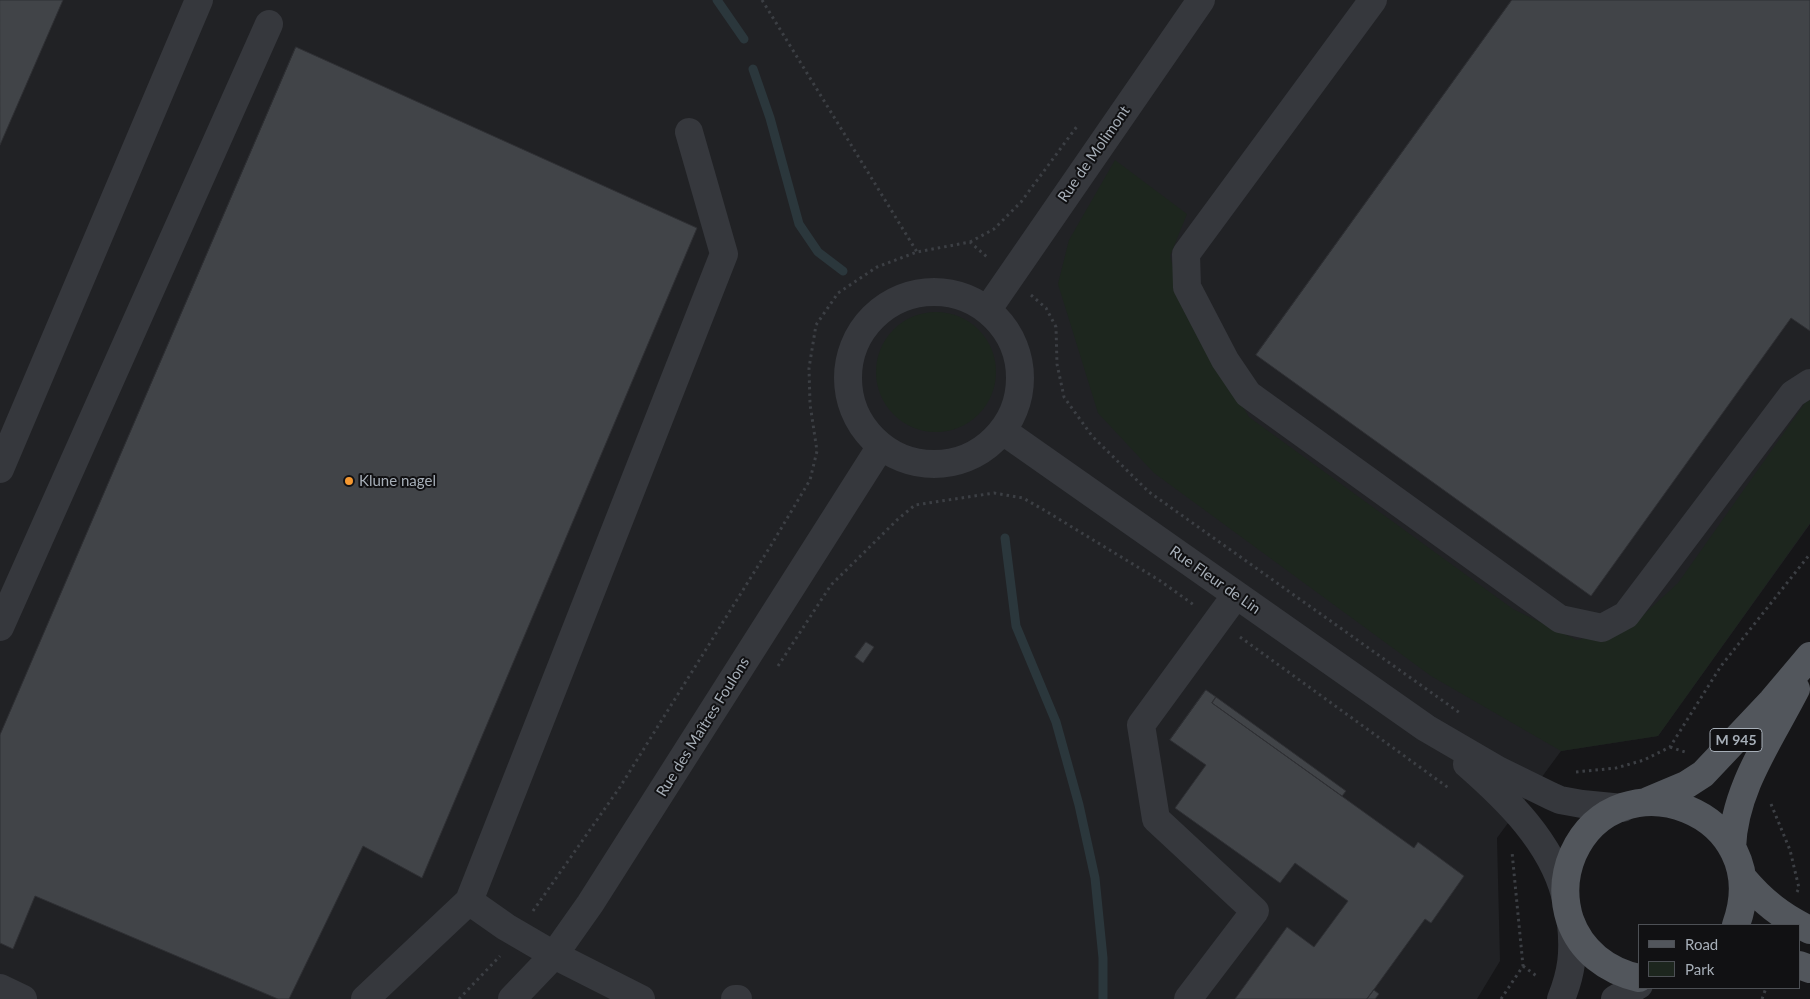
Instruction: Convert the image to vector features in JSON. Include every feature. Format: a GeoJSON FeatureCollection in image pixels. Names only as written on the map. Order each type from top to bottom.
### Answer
{"type":"FeatureCollection","features":[{"type":"Feature","properties":{"kind":"main road","name":"M 945"},"geometry":{"type":"LineString","coordinates":[[1634,805],[1686,785],[1703,774],[1772,701],[1810,656]]}},
{"type":"Feature","properties":{"kind":"main road","name":"M 945"},"geometry":{"type":"LineString","coordinates":[[1732,848],[1735,817],[1745,786],[1810,663]]}},
{"type":"Feature","properties":{"kind":"main road"},"geometry":{"type":"LineString","coordinates":[[1638,978],[1622,974],[1595,957],[1581,942],[1571,923],[1565,896],[1568,867],[1580,842],[1606,816],[1634,805],[1671,804],[1696,812],[1716,828],[1732,848],[1742,877],[1743,898],[1736,924]]}},
{"type":"Feature","properties":{"kind":"main road"},"geometry":{"type":"LineString","coordinates":[[1742,877],[1762,900],[1797,924]]}},
{"type":"Feature","properties":{"kind":"street"},"geometry":{"type":"LineString","coordinates":[[0,469],[199,0]]}},
{"type":"Feature","properties":{"kind":"street","name":"Rue de Molimont"},"geometry":{"type":"LineString","coordinates":[[988,309],[1201,0]]}},
{"type":"Feature","properties":{"kind":"street"},"geometry":{"type":"LineString","coordinates":[[1373,0],[1186,254],[1187,287],[1225,360],[1248,394],[1560,619],[1602,628],[1626,615],[1793,394],[1810,383]]}},
{"type":"Feature","properties":{"kind":"street"},"geometry":{"type":"LineString","coordinates":[[0,627],[270,24]]}},
{"type":"Feature","properties":{"kind":"street"},"geometry":{"type":"LineString","coordinates":[[365,999],[469,901],[724,254],[689,132]]}},
{"type":"Feature","properties":{"kind":"street"},"geometry":{"type":"LineString","coordinates":[[931,291],[961,295],[988,309],[1006,328],[1018,353],[1021,380],[1018,398],[1016,407],[1003,431],[983,449],[959,461],[932,464],[905,460],[881,446],[861,424],[850,396],[848,366],[857,338],[876,314],[901,298],[931,291]]}},
{"type":"Feature","properties":{"kind":"street","name":"Rue Fleur de Lin"},"geometry":{"type":"LineString","coordinates":[[1003,431],[1426,728],[1498,770],[1560,800],[1582,804],[1634,805]]}},
{"type":"Feature","properties":{"kind":"street","name":"Rue des Maîtres Foulons"},"geometry":{"type":"LineString","coordinates":[[512,999],[554,955],[596,896],[881,446]]}},
{"type":"Feature","properties":{"kind":"street"},"geometry":{"type":"LineString","coordinates":[[1188,999],[1255,911],[1156,818],[1141,725],[1236,595]]}},
{"type":"Feature","properties":{"kind":"street","name":"Rue Fleur de Lin"},"geometry":{"type":"LineString","coordinates":[[1426,728],[1480,775],[1534,832],[1553,862],[1561,879],[1565,896]]}},
{"type":"Feature","properties":{"kind":"street"},"geometry":{"type":"LineString","coordinates":[[469,901],[554,955],[640,999]]}},
{"type":"Feature","properties":{"kind":"street"},"geometry":{"type":"LineString","coordinates":[[1561,999],[1568,984],[1572,964],[1574,948],[1571,923]]}},
{"type":"Feature","properties":{"kind":"street"},"geometry":{"type":"LineString","coordinates":[[1615,999],[1638,986]]}},
{"type":"Feature","properties":{"kind":"street"},"geometry":{"type":"LineString","coordinates":[[0,988],[23,999]]}},
{"type":"Feature","properties":{"kind":"path"},"geometry":{"type":"LineString","coordinates":[[762,0],[918,252]]}},
{"type":"Feature","properties":{"kind":"path"},"geometry":{"type":"LineString","coordinates":[[459,999],[495,963],[620,787],[810,480],[817,450],[810,404],[809,368],[816,325],[838,293],[877,267],[918,252],[970,242],[994,230],[1021,202],[1078,124]]}},
{"type":"Feature","properties":{"kind":"path"},"geometry":{"type":"LineString","coordinates":[[970,242],[1046,308],[1056,327],[1057,364],[1064,397],[1092,436],[1148,492],[1463,715]]}},
{"type":"Feature","properties":{"kind":"path"},"geometry":{"type":"LineString","coordinates":[[777,666],[831,585],[898,519],[915,506],[994,493],[1023,498],[1159,580],[1452,791]]}},
{"type":"Feature","properties":{"kind":"path"},"geometry":{"type":"LineString","coordinates":[[1670,747],[1721,666],[1810,554]]}},
{"type":"Feature","properties":{"kind":"path"},"geometry":{"type":"LineString","coordinates":[[1768,798],[1790,850],[1799,888],[1799,924]]}},
{"type":"Feature","properties":{"kind":"path"},"geometry":{"type":"LineString","coordinates":[[1501,999],[1522,966]]}},
{"type":"Feature","properties":{"kind":"shaded area"},"geometry":{"type":"Polygon","coordinates":[[[0,0],[1810,0],[1810,524],[1658,736],[1561,751],[1497,838],[1500,961],[1477,999],[0,999],[0,0]]]}},
{"type":"Feature","properties":{"kind":"green space"},"geometry":{"type":"Polygon","coordinates":[[[1115,160],[1187,214],[1170,256],[1184,309],[1249,417],[1513,609],[1577,640],[1630,627],[1678,583],[1805,403],[1810,400],[1810,523],[1658,736],[1561,751],[1431,676],[1154,473],[1098,413],[1058,284],[1069,240],[1115,160]]]}},
{"type":"Feature","properties":{"kind":"green space"},"geometry":{"type":"Polygon","coordinates":[[[936,312],[959,316],[979,329],[992,349],[996,372],[992,395],[979,415],[959,428],[936,432],[913,428],[893,415],[880,395],[876,372],[880,349],[893,329],[913,316],[936,312]]]}},
{"type":"Feature","properties":{"kind":"building"},"geometry":{"type":"Polygon","coordinates":[[[0,0],[63,0],[0,145],[0,0]]]}},
{"type":"Feature","properties":{"kind":"building"},"geometry":{"type":"Polygon","coordinates":[[[1512,0],[1810,0],[1810,331],[1791,318],[1591,596],[1256,355],[1512,0]]]}},
{"type":"Feature","properties":{"kind":"building","name":"Klune nagel"},"geometry":{"type":"Polygon","coordinates":[[[296,47],[697,228],[422,878],[363,846],[289,999],[278,999],[35,896],[13,949],[0,943],[0,735],[296,47]]]}},
{"type":"Feature","properties":{"kind":"building"},"geometry":{"type":"Polygon","coordinates":[[[866,642],[874,647],[863,663],[855,657],[866,642]]]}},
{"type":"Feature","properties":{"kind":"building"},"geometry":{"type":"Polygon","coordinates":[[[1206,690],[1216,697],[1212,703],[1414,848],[1418,842],[1464,876],[1431,923],[1425,919],[1367,999],[1235,999],[1287,927],[1314,947],[1348,901],[1295,863],[1280,883],[1175,808],[1206,765],[1170,740],[1206,690]]]}},
{"type":"Feature","properties":{"kind":"building"},"geometry":{"type":"Polygon","coordinates":[[[1216,697],[1346,791],[1342,796],[1212,703],[1216,697]]]}},
{"type":"Feature","properties":{"kind":"building"},"geometry":{"type":"Polygon","coordinates":[[[1374,990],[1379,994],[1375,999],[1367,999],[1374,990]]]}},
{"type":"Feature","properties":{"kind":"waterway"},"geometry":{"type":"LineString","coordinates":[[717,0],[744,39]]}},
{"type":"Feature","properties":{"kind":"waterway"},"geometry":{"type":"LineString","coordinates":[[753,69],[770,118],[799,224],[818,252],[843,271]]}},
{"type":"Feature","properties":{"kind":"waterway"},"geometry":{"type":"LineString","coordinates":[[1005,538],[1016,626],[1056,722],[1079,805],[1095,878],[1103,958],[1103,999]]}},
{"type":"Feature","properties":{"kind":"place","name":"Klune nagel"},"geometry":{"type":"Point","coordinates":[349,481]}}]}
